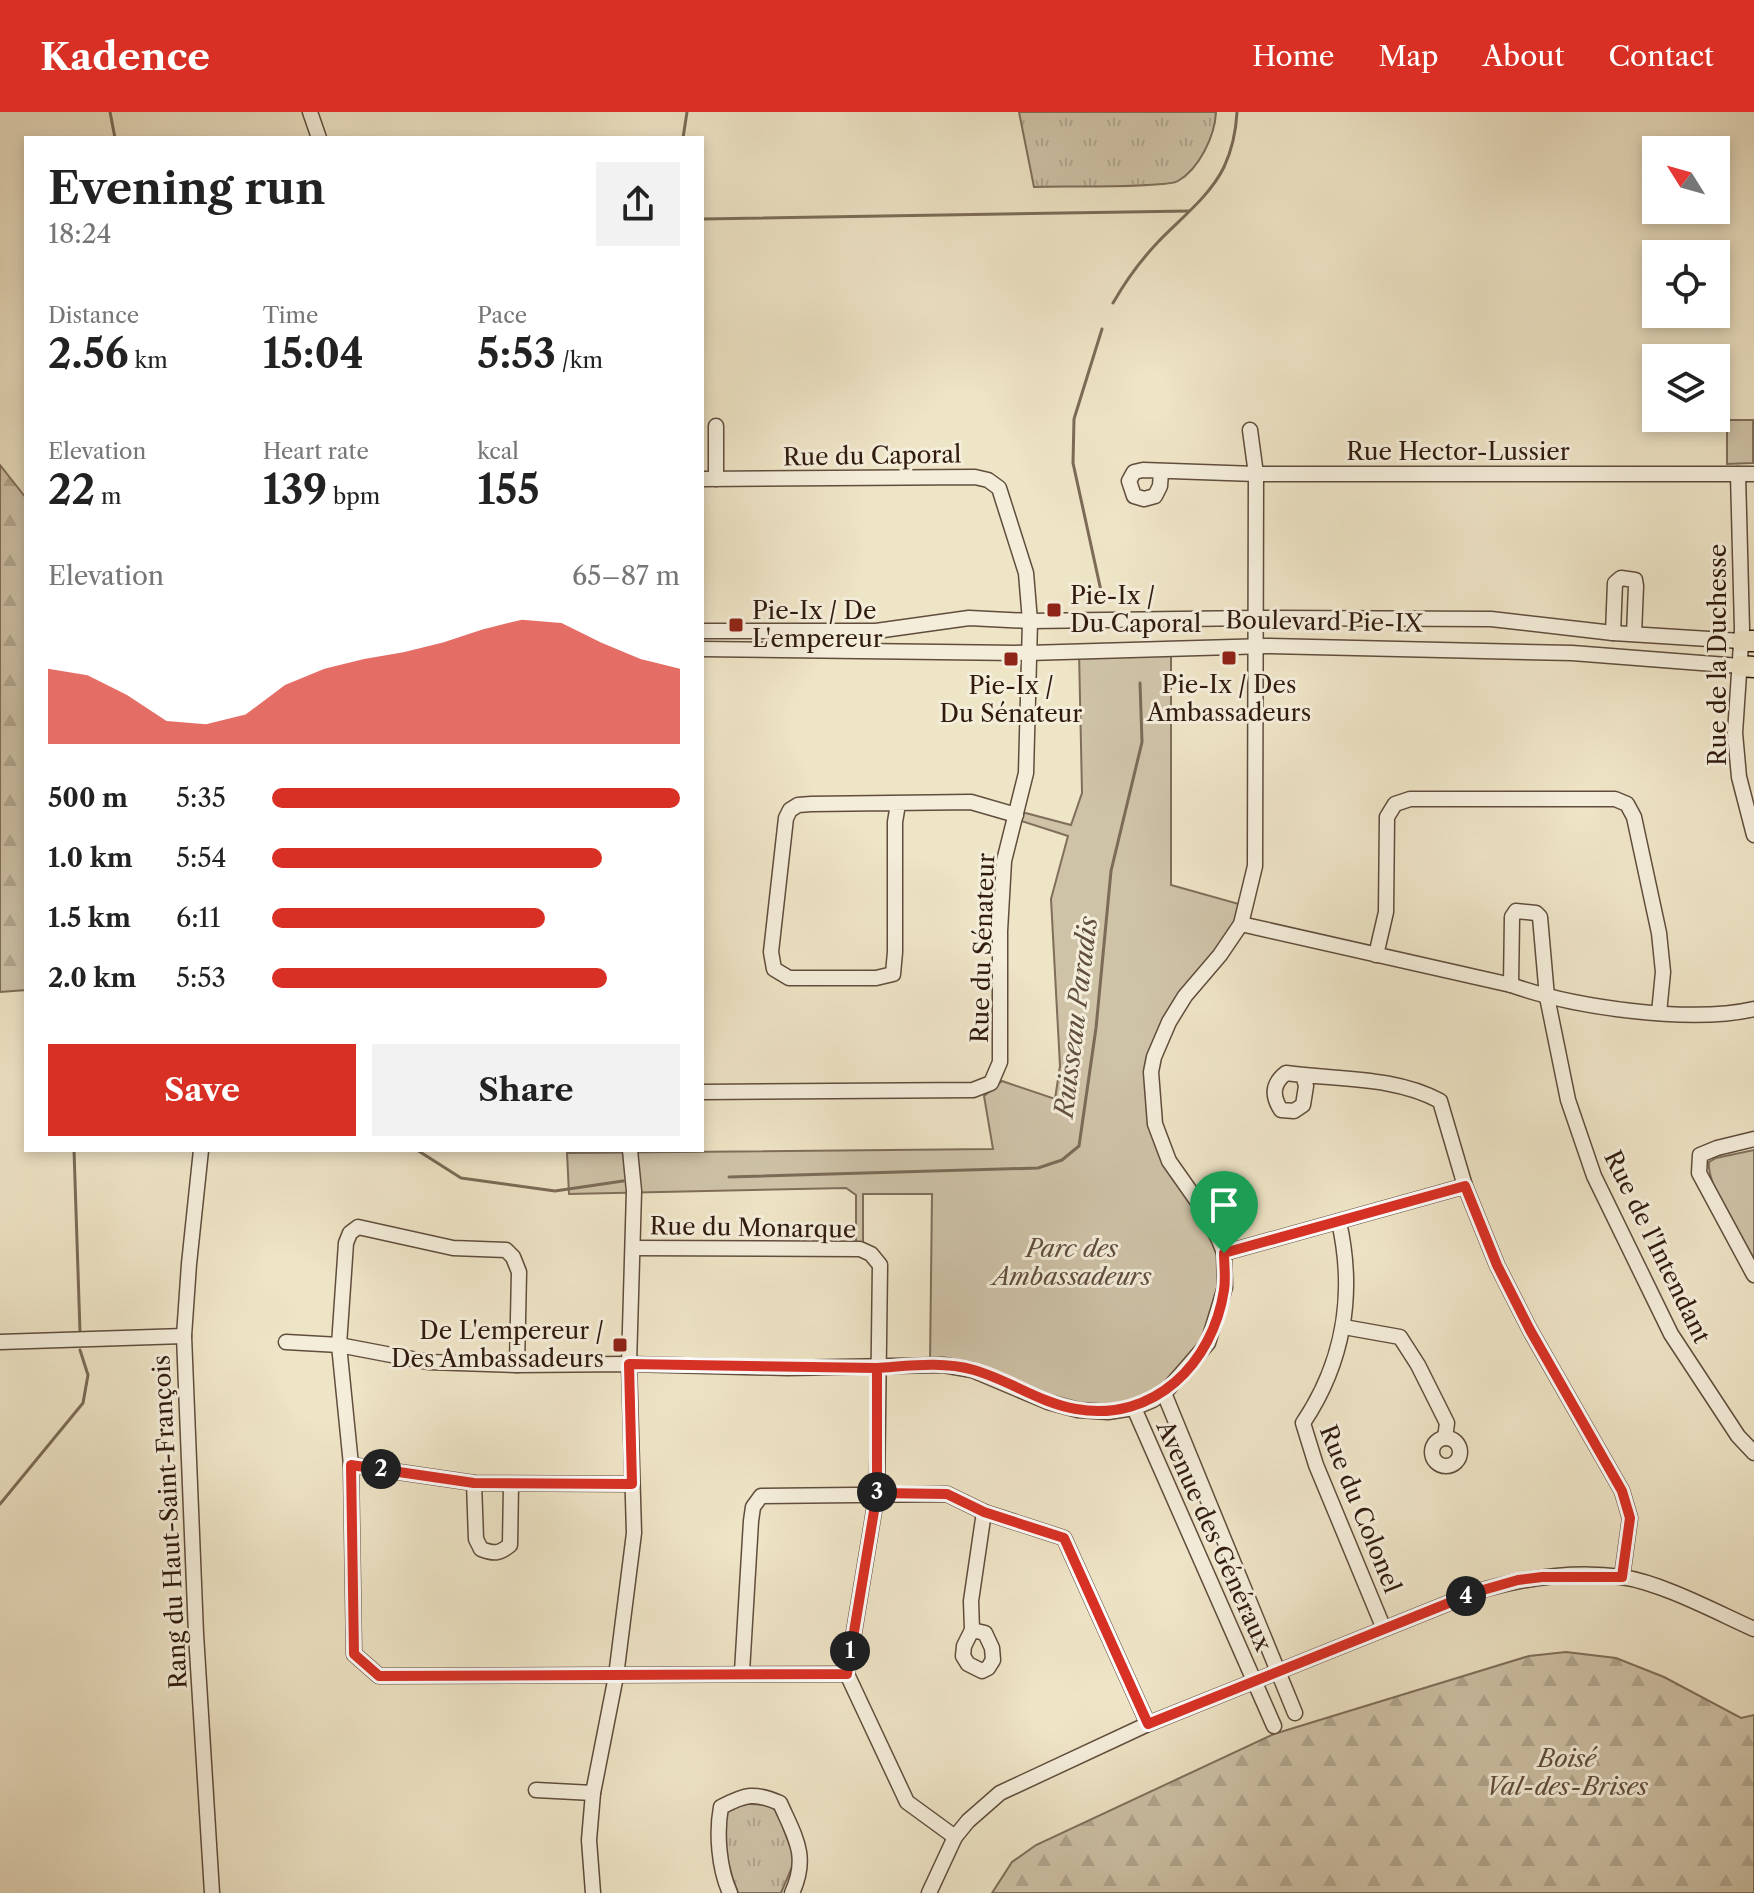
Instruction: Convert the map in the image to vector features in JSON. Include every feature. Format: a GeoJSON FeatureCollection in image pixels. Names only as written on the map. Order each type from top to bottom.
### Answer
{"type":"FeatureCollection","features":[{"type":"Feature","properties":{"kind":"street"},"geometry":{"type":"LineString","coordinates":[[310,112],[318,136]]}},
{"type":"Feature","properties":{"kind":"street"},"geometry":{"type":"LineString","coordinates":[[709,479],[716,426]]}},
{"type":"Feature","properties":{"kind":"street"},"geometry":{"type":"LineString","coordinates":[[286,1342],[339,1345],[428,1362],[877,1368],[943,1365],[972,1370],[1048,1402],[1078,1410],[1108,1412],[1134,1408],[1164,1393],[1208,1343],[1225,1287],[1224,1253],[1202,1208],[1169,1161],[1155,1124],[1151,1072],[1169,1022],[1185,996],[1220,955],[1241,924],[1255,866],[1256,474],[1250,430]]}},
{"type":"Feature","properties":{"kind":"street","name":"Rue Hector-Lussier"},"geometry":{"type":"LineString","coordinates":[[1161,472],[1754,474]]}},
{"type":"Feature","properties":{"kind":"street","name":"Rue de la Duchesse"},"geometry":{"type":"LineString","coordinates":[[1738,474],[1748,641],[1747,666],[1735,722],[1736,755],[1754,835]]}},
{"type":"Feature","properties":{"kind":"street","name":"Rue du Caporal"},"geometry":{"type":"LineString","coordinates":[[709,479],[975,477],[988,480],[999,488],[1012,525],[1026,573],[1030,621]]}},
{"type":"Feature","properties":{"kind":"street"},"geometry":{"type":"LineString","coordinates":[[1613,633],[1615,583],[1621,578],[1629,578],[1635,580],[1636,586],[1634,634]]}},
{"type":"Feature","properties":{"kind":"street","name":"Boulevard Pie-IX"},"geometry":{"type":"LineString","coordinates":[[704,631],[876,631],[969,618],[1030,621],[1491,619],[1613,633],[1748,641]]}},
{"type":"Feature","properties":{"kind":"street","name":"Rue du Sénateur"},"geometry":{"type":"LineString","coordinates":[[704,1092],[973,1090],[991,1083],[1000,1062],[1000,931],[1004,861],[1026,773],[1030,621]]}},
{"type":"Feature","properties":{"kind":"street","name":"Boulevard Pie-IX"},"geometry":{"type":"LineString","coordinates":[[704,649],[1028,653],[1257,646],[1572,653],[1747,666]]}},
{"type":"Feature","properties":{"kind":"street"},"geometry":{"type":"LineString","coordinates":[[1376,955],[1386,912],[1387,817],[1395,804],[1410,799],[1615,799],[1627,804],[1634,817],[1659,933],[1663,972],[1659,1013]]}},
{"type":"Feature","properties":{"kind":"street"},"geometry":{"type":"LineString","coordinates":[[898,804],[895,822],[893,974],[876,978],[789,978],[774,969],[771,952],[786,818],[790,810],[811,804],[971,802],[1016,815]]}},
{"type":"Feature","properties":{"kind":"street","name":"Rue de l'Intendant"},"geometry":{"type":"LineString","coordinates":[[1511,985],[1512,917],[1516,911],[1536,913],[1540,917],[1547,997],[1568,1100],[1594,1176],[1671,1334],[1738,1436],[1754,1453]]}},
{"type":"Feature","properties":{"kind":"street"},"geometry":{"type":"LineString","coordinates":[[1241,924],[1511,985],[1547,997],[1659,1013],[1734,1014],[1754,1009]]}},
{"type":"Feature","properties":{"kind":"street"},"geometry":{"type":"LineString","coordinates":[[1303,1075],[1387,1083],[1425,1093],[1440,1101],[1465,1186],[1497,1265],[1530,1330],[1622,1491],[1630,1518],[1622,1577]]}},
{"type":"Feature","properties":{"kind":"street"},"geometry":{"type":"LineString","coordinates":[[1754,1139],[1700,1155],[1699,1173],[1754,1275]]}},
{"type":"Feature","properties":{"kind":"street","name":"Rang du Haut-Saint-François"},"geometry":{"type":"LineString","coordinates":[[201,1152],[184,1336],[195,1619],[212,1893]]}},
{"type":"Feature","properties":{"kind":"street"},"geometry":{"type":"LineString","coordinates":[[593,1893],[589,1840],[593,1793],[616,1676],[634,1533],[629,1364],[634,1191],[630,1152]]}},
{"type":"Feature","properties":{"kind":"street"},"geometry":{"type":"LineString","coordinates":[[1224,1253],[1465,1186]]}},
{"type":"Feature","properties":{"kind":"street","name":"Rue du Colonel"},"geometry":{"type":"LineString","coordinates":[[1339,1222],[1345,1249],[1344,1327],[1337,1354],[1303,1423],[1316,1465],[1384,1629]]}},
{"type":"Feature","properties":{"kind":"street"},"geometry":{"type":"LineString","coordinates":[[517,1365],[519,1272],[513,1257],[506,1250],[453,1248],[358,1227],[350,1233],[346,1243],[339,1345],[351,1465],[354,1654],[379,1676],[616,1676],[742,1672],[847,1674],[907,1802],[955,1837]]}},
{"type":"Feature","properties":{"kind":"street","name":"Rue du Monarque"},"geometry":{"type":"LineString","coordinates":[[633,1248],[860,1249],[871,1254],[880,1265],[877,1493],[847,1674]]}},
{"type":"Feature","properties":{"kind":"street"},"geometry":{"type":"LineString","coordinates":[[1344,1327],[1400,1337],[1447,1423],[1445,1438]]}},
{"type":"Feature","properties":{"kind":"street"},"geometry":{"type":"LineString","coordinates":[[0,1342],[184,1336]]}},
{"type":"Feature","properties":{"kind":"street","name":"Avenue des Généraux"},"geometry":{"type":"LineString","coordinates":[[1164,1393],[1295,1713]]}},
{"type":"Feature","properties":{"kind":"street","name":"Avenue des Généraux"},"geometry":{"type":"LineString","coordinates":[[1134,1408],[1274,1726]]}},
{"type":"Feature","properties":{"kind":"street"},"geometry":{"type":"LineString","coordinates":[[351,1465],[474,1483],[632,1484]]}},
{"type":"Feature","properties":{"kind":"street"},"geometry":{"type":"LineString","coordinates":[[474,1483],[476,1539],[481,1549],[492,1554],[501,1553],[510,1545],[511,1485]]}},
{"type":"Feature","properties":{"kind":"street"},"geometry":{"type":"LineString","coordinates":[[742,1672],[751,1521],[753,1507],[761,1496],[947,1494],[984,1512],[1064,1538],[1148,1724]]}},
{"type":"Feature","properties":{"kind":"street"},"geometry":{"type":"LineString","coordinates":[[972,1630],[971,1601],[984,1512]]}},
{"type":"Feature","properties":{"kind":"street"},"geometry":{"type":"LineString","coordinates":[[929,1893],[955,1837],[1000,1793],[1148,1724],[1476,1592],[1518,1580],[1581,1575],[1622,1577],[1673,1594],[1754,1629]]}},
{"type":"Feature","properties":{"kind":"street"},"geometry":{"type":"LineString","coordinates":[[536,1790],[593,1793]]}},
{"type":"Feature","properties":{"kind":"street"},"geometry":{"type":"LineString","coordinates":[[730,1893],[722,1865],[721,1807],[743,1796],[760,1794],[780,1803],[795,1838],[802,1865],[792,1893]]}},
{"type":"Feature","properties":{"kind":"green space"},"geometry":{"type":"Polygon","coordinates":[[[1019,112],[1216,112],[1213,131],[1204,151],[1193,169],[1178,181],[1134,186],[1034,187],[1019,112]]]}},
{"type":"Feature","properties":{"kind":"green space"},"geometry":{"type":"Polygon","coordinates":[[[1730,420],[1753,420],[1753,463],[1727,464],[1730,420]]]}},
{"type":"Feature","properties":{"kind":"green space"},"geometry":{"type":"Polygon","coordinates":[[[0,465],[24,495],[24,990],[0,992],[0,465]]]}},
{"type":"Feature","properties":{"kind":"green space","name":"Parc des Ambassadeurs"},"geometry":{"type":"Polygon","coordinates":[[[1171,648],[1171,885],[1246,906],[1185,996],[1154,1057],[1155,1124],[1219,1240],[1219,1312],[1189,1366],[1134,1408],[1078,1410],[998,1379],[930,1365],[932,1194],[863,1194],[863,1245],[856,1244],[856,1195],[846,1188],[569,1194],[567,1153],[993,1149],[984,1096],[1002,1081],[1055,1099],[1060,1066],[1051,899],[1068,836],[1015,819],[1018,811],[1071,825],[1082,793],[1079,651],[1171,648]]]}},
{"type":"Feature","properties":{"kind":"green space"},"geometry":{"type":"Polygon","coordinates":[[[1754,1150],[1754,1259],[1719,1197],[1709,1162],[1754,1150]]]}},
{"type":"Feature","properties":{"kind":"green space","name":"Boisé Val-des-Brises"},"geometry":{"type":"Polygon","coordinates":[[[1566,1652],[1616,1658],[1664,1677],[1741,1718],[1754,1715],[1754,1893],[992,1893],[1012,1862],[1036,1845],[1274,1734],[1529,1656],[1566,1652]]]}},
{"type":"Feature","properties":{"kind":"green space"},"geometry":{"type":"Polygon","coordinates":[[[733,1803],[767,1805],[777,1811],[795,1860],[781,1893],[738,1893],[725,1841],[727,1808],[733,1803]]]}},
{"type":"Feature","properties":{"kind":"waterway"},"geometry":{"type":"LineString","coordinates":[[110,112],[115,136]]}},
{"type":"Feature","properties":{"kind":"waterway"},"geometry":{"type":"LineString","coordinates":[[683,136],[687,112]]}},
{"type":"Feature","properties":{"kind":"waterway","name":"Ruisseau Paradis"},"geometry":{"type":"LineString","coordinates":[[1113,303],[1145,257],[1218,178],[1231,147],[1237,112]]}},
{"type":"Feature","properties":{"kind":"waterway"},"geometry":{"type":"LineString","coordinates":[[704,219],[1189,211]]}},
{"type":"Feature","properties":{"kind":"waterway","name":"Ruisseau Paradis"},"geometry":{"type":"LineString","coordinates":[[1102,329],[1074,419],[1073,463],[1103,600]]}},
{"type":"Feature","properties":{"kind":"waterway","name":"Ruisseau Paradis"},"geometry":{"type":"LineString","coordinates":[[729,1177],[1038,1168],[1062,1160],[1079,1146],[1096,1028],[1111,871],[1142,742],[1140,683]]}},
{"type":"Feature","properties":{"kind":"waterway","name":"Ruisseau Paradis"},"geometry":{"type":"LineString","coordinates":[[74,1152],[80,1332]]}},
{"type":"Feature","properties":{"kind":"waterway","name":"Ruisseau Paradis"},"geometry":{"type":"LineString","coordinates":[[420,1152],[461,1178],[555,1191],[623,1181]]}},
{"type":"Feature","properties":{"kind":"waterway","name":"Ruisseau Paradis"},"geometry":{"type":"LineString","coordinates":[[0,1504],[83,1403],[88,1375],[80,1350]]}},
{"type":"Feature","properties":{"kind":"place","name":"Pie-Ix / Du Caporal"},"geometry":{"type":"Point","coordinates":[1054,610]}},
{"type":"Feature","properties":{"kind":"place","name":"Pie-Ix / De L'empereur"},"geometry":{"type":"Point","coordinates":[736,625]}},
{"type":"Feature","properties":{"kind":"place","name":"Pie-Ix / Des Ambassadeurs"},"geometry":{"type":"Point","coordinates":[1229,658]}},
{"type":"Feature","properties":{"kind":"place","name":"Pie-Ix / Du Sénateur"},"geometry":{"type":"Point","coordinates":[1011,659]}},
{"type":"Feature","properties":{"kind":"place","name":"De L'empereur / Des Ambassadeurs"},"geometry":{"type":"Point","coordinates":[620,1345]}},
{"type":"Feature","properties":{"kind":"route"},"geometry":{"type":"LineString","coordinates":[[1224,1253],[1225,1287],[1208,1343],[1164,1393],[1134,1408],[1108,1412],[1078,1410],[1048,1402],[972,1370],[943,1365],[877,1368],[877,1430],[877,1493],[847,1674],[742,1672],[616,1676],[379,1676],[354,1654],[351,1465],[474,1483],[632,1484],[629,1364],[877,1368],[877,1430],[877,1493],[947,1494],[984,1512],[1064,1538],[1148,1724],[1476,1592],[1542,1577],[1622,1577],[1630,1518],[1622,1491],[1530,1330],[1497,1265],[1465,1186],[1224,1253]]}}]}
